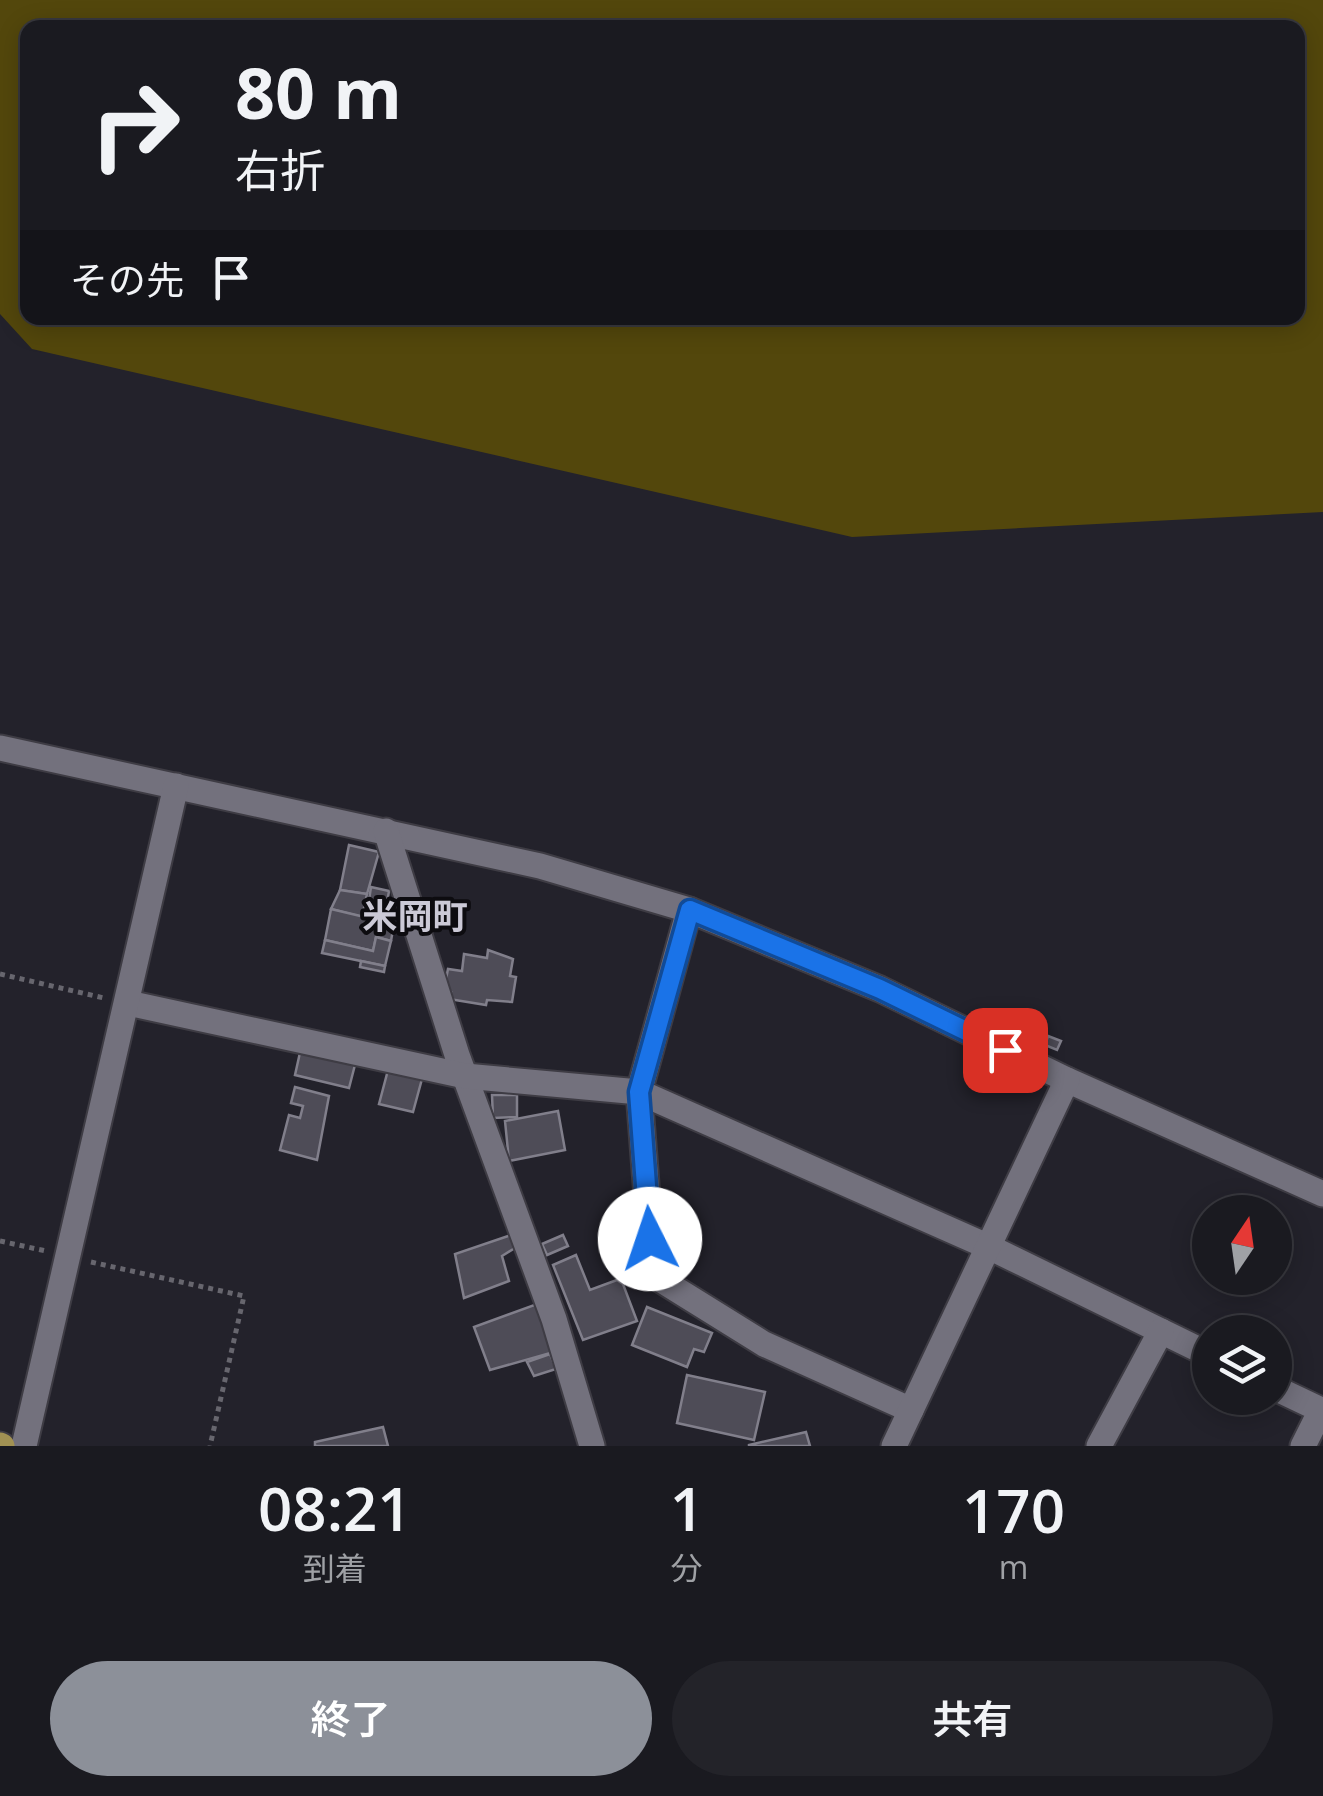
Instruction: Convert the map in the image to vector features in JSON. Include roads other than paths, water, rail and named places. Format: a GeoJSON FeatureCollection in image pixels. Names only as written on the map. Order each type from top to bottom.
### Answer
{"type":"FeatureCollection","features":[{"type":"Feature","properties":{"kind":"street"},"geometry":{"type":"LineString","coordinates":[[0,748],[540,866],[690,910],[880,989],[1067,1080],[1323,1194]]}},
{"type":"Feature","properties":{"kind":"street"},"geometry":{"type":"LineString","coordinates":[[24,1446],[176,786]]}},
{"type":"Feature","properties":{"kind":"street"},"geometry":{"type":"LineString","coordinates":[[386,831],[465,1076],[554,1319],[592,1446]]}},
{"type":"Feature","properties":{"kind":"street"},"geometry":{"type":"LineString","coordinates":[[690,910],[639,1092],[652,1276],[764,1344],[911,1410]]}},
{"type":"Feature","properties":{"kind":"street"},"geometry":{"type":"LineString","coordinates":[[128,1003],[465,1076],[639,1092],[989,1246],[1192,1347]]}},
{"type":"Feature","properties":{"kind":"street"},"geometry":{"type":"LineString","coordinates":[[894,1446],[1067,1080]]}},
{"type":"Feature","properties":{"kind":"street"},"geometry":{"type":"LineString","coordinates":[[1099,1446],[1161,1332]]}},
{"type":"Feature","properties":{"kind":"street"},"geometry":{"type":"LineString","coordinates":[[1292,1396],[1321,1410],[1302,1446]]}},
{"type":"Feature","properties":{"kind":"district","name":"米岡町"},"geometry":{"type":"Point","coordinates":[415,915]}}]}
